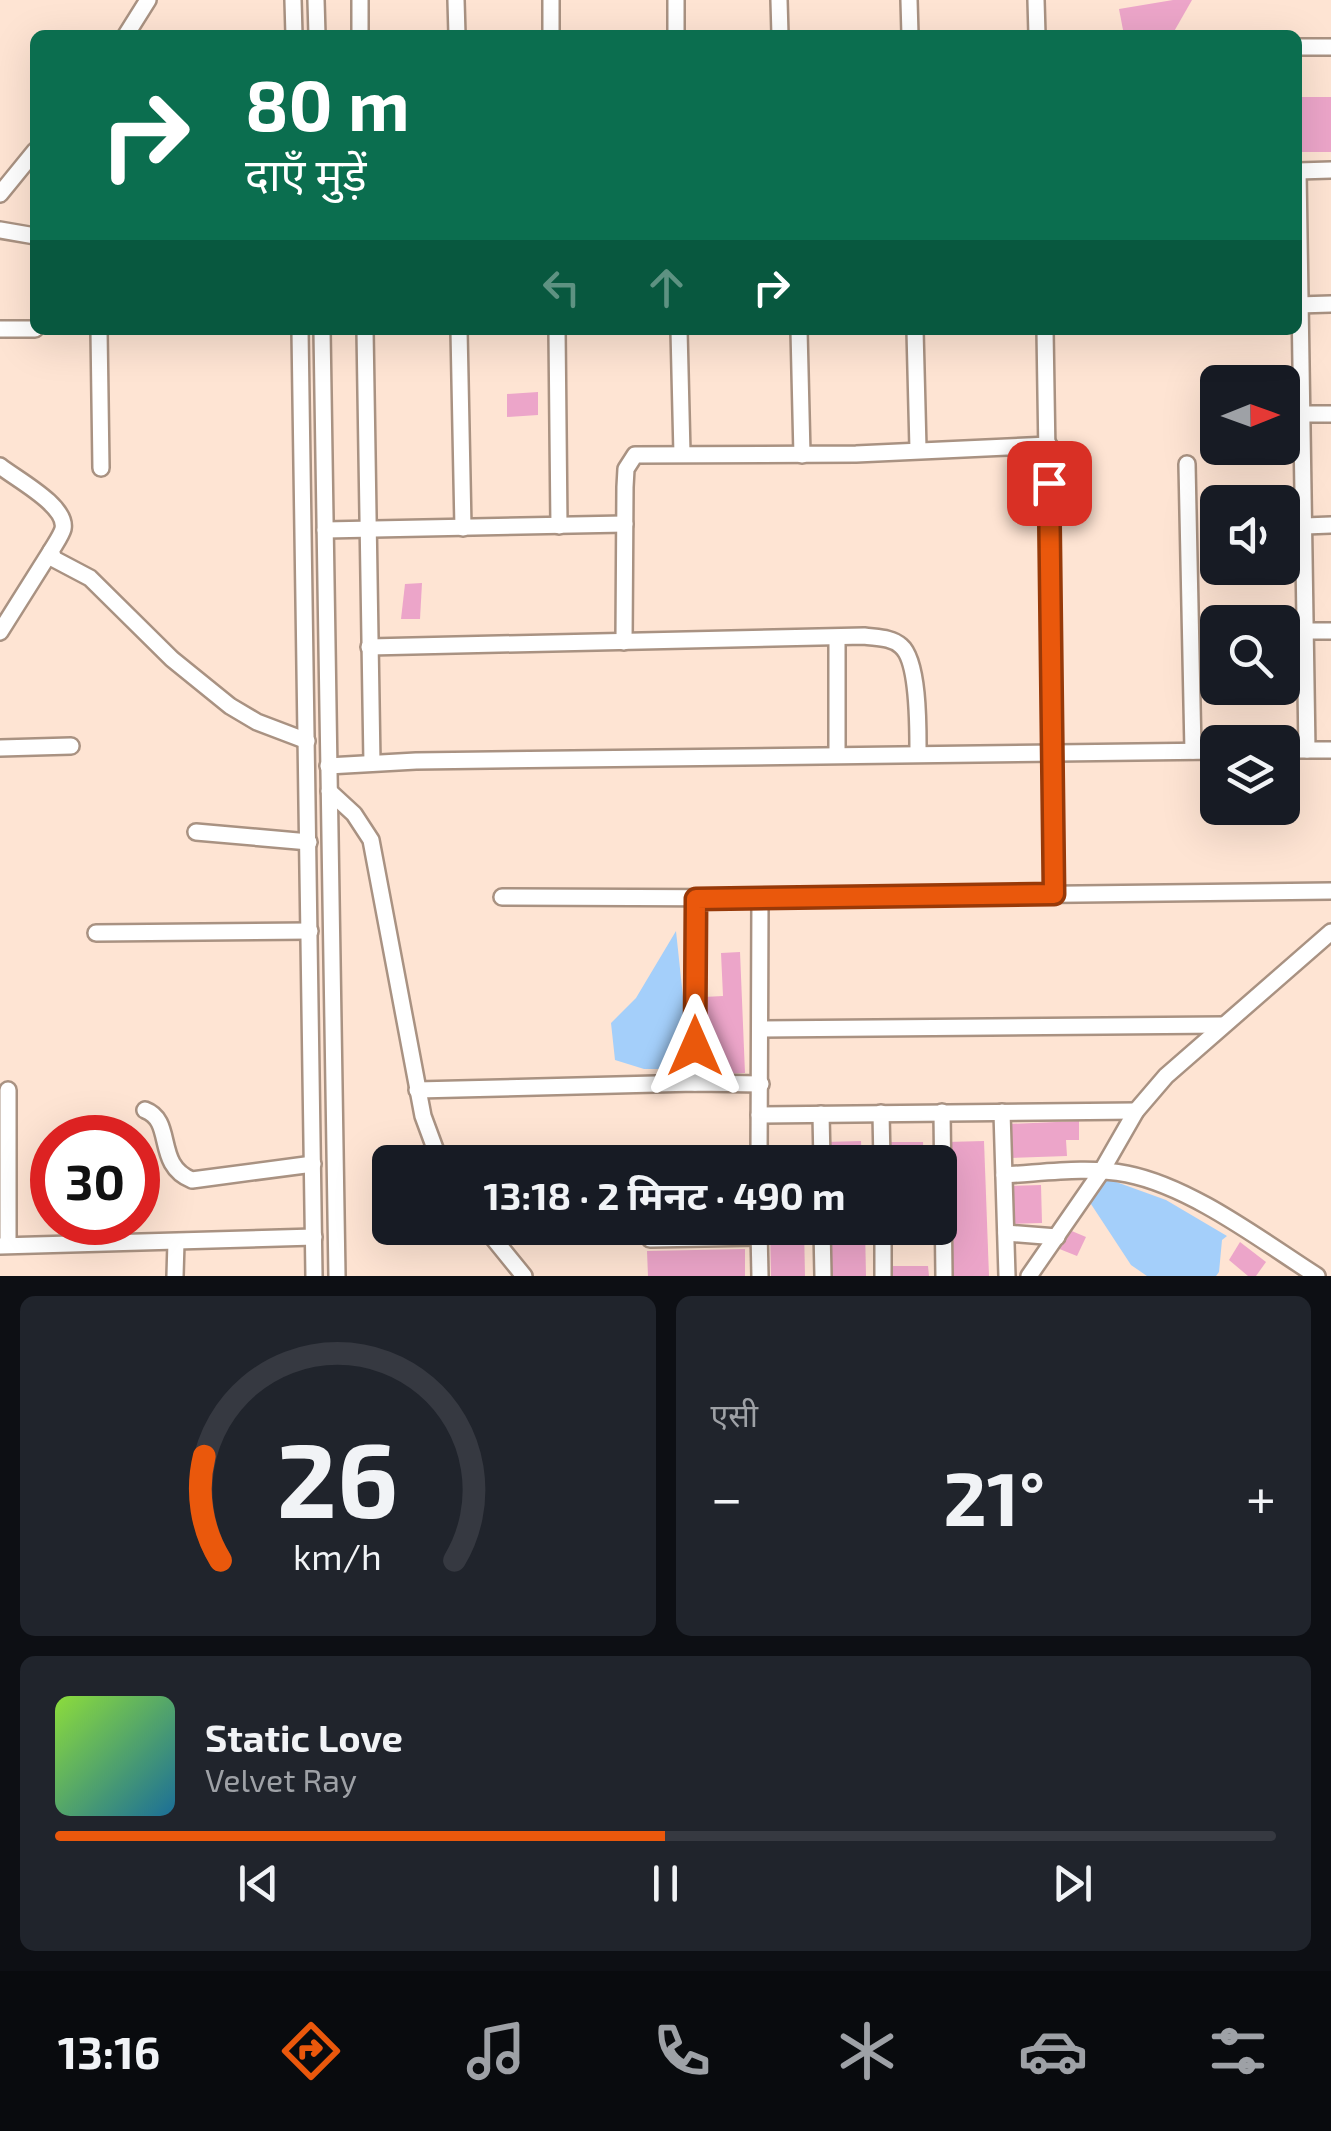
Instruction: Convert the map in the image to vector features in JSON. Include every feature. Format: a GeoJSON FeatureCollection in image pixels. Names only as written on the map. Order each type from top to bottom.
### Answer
{"type":"FeatureCollection","features":[{"type":"Feature","properties":{"kind":"street"},"geometry":{"type":"LineString","coordinates":[[293,0],[294,30]]}},
{"type":"Feature","properties":{"kind":"street"},"geometry":{"type":"LineString","coordinates":[[316,0],[317,30]]}},
{"type":"Feature","properties":{"kind":"street"},"geometry":{"type":"LineString","coordinates":[[360,0],[360,30]]}},
{"type":"Feature","properties":{"kind":"street"},"geometry":{"type":"LineString","coordinates":[[456,0],[457,30]]}},
{"type":"Feature","properties":{"kind":"street"},"geometry":{"type":"LineString","coordinates":[[550,0],[551,30]]}},
{"type":"Feature","properties":{"kind":"street"},"geometry":{"type":"LineString","coordinates":[[676,0],[676,30]]}},
{"type":"Feature","properties":{"kind":"street"},"geometry":{"type":"LineString","coordinates":[[780,0],[780,30]]}},
{"type":"Feature","properties":{"kind":"street"},"geometry":{"type":"LineString","coordinates":[[909,0],[910,30]]}},
{"type":"Feature","properties":{"kind":"street"},"geometry":{"type":"LineString","coordinates":[[1036,0],[1037,30]]}},
{"type":"Feature","properties":{"kind":"street"},"geometry":{"type":"LineString","coordinates":[[129,30],[146,2]]}},
{"type":"Feature","properties":{"kind":"street"},"geometry":{"type":"LineString","coordinates":[[1302,47],[1331,47]]}},
{"type":"Feature","properties":{"kind":"street"},"geometry":{"type":"LineString","coordinates":[[0,194],[30,157]]}},
{"type":"Feature","properties":{"kind":"street"},"geometry":{"type":"LineString","coordinates":[[1302,171],[1331,170]]}},
{"type":"Feature","properties":{"kind":"street"},"geometry":{"type":"LineString","coordinates":[[0,230],[30,235]]}},
{"type":"Feature","properties":{"kind":"street"},"geometry":{"type":"LineString","coordinates":[[1302,304],[1331,304]]}},
{"type":"Feature","properties":{"kind":"street"},"geometry":{"type":"LineString","coordinates":[[0,329],[30,330]]}},
{"type":"Feature","properties":{"kind":"street"},"geometry":{"type":"LineString","coordinates":[[99,335],[101,468]]}},
{"type":"Feature","properties":{"kind":"street"},"geometry":{"type":"LineString","coordinates":[[300,335],[314,1276]]}},
{"type":"Feature","properties":{"kind":"street"},"geometry":{"type":"LineString","coordinates":[[322,335],[336,1276]]}},
{"type":"Feature","properties":{"kind":"street"},"geometry":{"type":"LineString","coordinates":[[364,335],[372,763]]}},
{"type":"Feature","properties":{"kind":"street"},"geometry":{"type":"LineString","coordinates":[[459,335],[463,528]]}},
{"type":"Feature","properties":{"kind":"street"},"geometry":{"type":"LineString","coordinates":[[556,335],[559,526]]}},
{"type":"Feature","properties":{"kind":"street"},"geometry":{"type":"LineString","coordinates":[[679,335],[682,454]]}},
{"type":"Feature","properties":{"kind":"street"},"geometry":{"type":"LineString","coordinates":[[799,335],[802,456]]}},
{"type":"Feature","properties":{"kind":"street"},"geometry":{"type":"LineString","coordinates":[[915,335],[918,450]]}},
{"type":"Feature","properties":{"kind":"street"},"geometry":{"type":"LineString","coordinates":[[1044,335],[1054,894]]}},
{"type":"Feature","properties":{"kind":"street"},"geometry":{"type":"LineString","coordinates":[[1299,335],[1307,750]]}},
{"type":"Feature","properties":{"kind":"street"},"geometry":{"type":"LineString","coordinates":[[1301,414],[1331,414]]}},
{"type":"Feature","properties":{"kind":"street"},"geometry":{"type":"LineString","coordinates":[[624,642],[624,524],[626,469],[630,460],[646,454],[802,456],[1049,445]]}},
{"type":"Feature","properties":{"kind":"street"},"geometry":{"type":"LineString","coordinates":[[1186,464],[1193,751]]}},
{"type":"Feature","properties":{"kind":"street"},"geometry":{"type":"LineString","coordinates":[[0,466],[60,512],[63,530],[0,632]]}},
{"type":"Feature","properties":{"kind":"street"},"geometry":{"type":"LineString","coordinates":[[324,530],[624,524]]}},
{"type":"Feature","properties":{"kind":"street"},"geometry":{"type":"LineString","coordinates":[[1305,526],[1331,525]]}},
{"type":"Feature","properties":{"kind":"street"},"geometry":{"type":"LineString","coordinates":[[52,551],[54,559],[90,578],[172,659],[230,706],[256,722],[307,741]]}},
{"type":"Feature","properties":{"kind":"street"},"geometry":{"type":"LineString","coordinates":[[1306,631],[1331,631]]}},
{"type":"Feature","properties":{"kind":"street"},"geometry":{"type":"LineString","coordinates":[[837,638],[837,755]]}},
{"type":"Feature","properties":{"kind":"street"},"geometry":{"type":"LineString","coordinates":[[369,647],[886,639],[898,643],[912,661],[918,753]]}},
{"type":"Feature","properties":{"kind":"street"},"geometry":{"type":"LineString","coordinates":[[0,748],[71,746]]}},
{"type":"Feature","properties":{"kind":"street"},"geometry":{"type":"LineString","coordinates":[[1300,750],[1331,750]]}},
{"type":"Feature","properties":{"kind":"street"},"geometry":{"type":"LineString","coordinates":[[328,766],[1200,751]]}},
{"type":"Feature","properties":{"kind":"street"},"geometry":{"type":"LineString","coordinates":[[328,791],[354,814],[370,840],[417,1090],[435,1145]]}},
{"type":"Feature","properties":{"kind":"street"},"geometry":{"type":"LineString","coordinates":[[196,832],[309,842]]}},
{"type":"Feature","properties":{"kind":"street"},"geometry":{"type":"LineString","coordinates":[[502,897],[696,899],[1331,891]]}},
{"type":"Feature","properties":{"kind":"street"},"geometry":{"type":"LineString","coordinates":[[759,1145],[760,898]]}},
{"type":"Feature","properties":{"kind":"street"},"geometry":{"type":"LineString","coordinates":[[695,1082],[696,899]]}},
{"type":"Feature","properties":{"kind":"street"},"geometry":{"type":"LineString","coordinates":[[96,932],[310,931]]}},
{"type":"Feature","properties":{"kind":"street"},"geometry":{"type":"LineString","coordinates":[[1029,1276],[1102,1172],[1136,1111],[1166,1076],[1331,932]]}},
{"type":"Feature","properties":{"kind":"street"},"geometry":{"type":"LineString","coordinates":[[760,1029],[1223,1025]]}},
{"type":"Feature","properties":{"kind":"street"},"geometry":{"type":"LineString","coordinates":[[417,1090],[695,1082],[760,1084]]}},
{"type":"Feature","properties":{"kind":"street"},"geometry":{"type":"LineString","coordinates":[[8,1090],[4,1246],[314,1238]]}},
{"type":"Feature","properties":{"kind":"street"},"geometry":{"type":"LineString","coordinates":[[145,1110],[160,1122],[170,1160],[192,1180],[313,1164]]}},
{"type":"Feature","properties":{"kind":"street"},"geometry":{"type":"LineString","coordinates":[[759,1116],[1136,1111]]}},
{"type":"Feature","properties":{"kind":"street"},"geometry":{"type":"LineString","coordinates":[[942,1112],[944,1276]]}},
{"type":"Feature","properties":{"kind":"street"},"geometry":{"type":"LineString","coordinates":[[1002,1112],[1006,1276]]}},
{"type":"Feature","properties":{"kind":"street"},"geometry":{"type":"LineString","coordinates":[[822,1114],[822,1145]]}},
{"type":"Feature","properties":{"kind":"street"},"geometry":{"type":"LineString","coordinates":[[881,1114],[882,1145]]}},
{"type":"Feature","properties":{"kind":"street"},"geometry":{"type":"LineString","coordinates":[[1004,1174],[1124,1173],[1170,1190],[1236,1225],[1317,1276]]}},
{"type":"Feature","properties":{"kind":"street"},"geometry":{"type":"LineString","coordinates":[[1006,1234],[1057,1237]]}},
{"type":"Feature","properties":{"kind":"street"},"geometry":{"type":"LineString","coordinates":[[175,1276],[176,1242]]}},
{"type":"Feature","properties":{"kind":"street"},"geometry":{"type":"LineString","coordinates":[[499,1245],[524,1276]]}},
{"type":"Feature","properties":{"kind":"street"},"geometry":{"type":"LineString","coordinates":[[759,1245],[760,1276]]}},
{"type":"Feature","properties":{"kind":"street"},"geometry":{"type":"LineString","coordinates":[[822,1245],[823,1276]]}},
{"type":"Feature","properties":{"kind":"street"},"geometry":{"type":"LineString","coordinates":[[883,1245],[884,1276]]}},
{"type":"Feature","properties":{"kind":"water"},"geometry":{"type":"Polygon","coordinates":[[[676,931],[685,1069],[644,1069],[615,1060],[611,1023],[636,998],[676,931]]]}},
{"type":"Feature","properties":{"kind":"water"},"geometry":{"type":"Polygon","coordinates":[[[1108,1179],[1166,1200],[1227,1236],[1222,1240],[1216,1276],[1147,1276],[1131,1265],[1089,1201],[1108,1179]]]}},
{"type":"Feature","properties":{"kind":"building"},"geometry":{"type":"Polygon","coordinates":[[[1192,0],[1175,30],[1123,30],[1119,9],[1192,0]]]}},
{"type":"Feature","properties":{"kind":"building"},"geometry":{"type":"Polygon","coordinates":[[[1302,97],[1331,97],[1331,152],[1302,152],[1302,97]]]}},
{"type":"Feature","properties":{"kind":"building"},"geometry":{"type":"Polygon","coordinates":[[[538,392],[538,415],[507,417],[507,394],[538,392]]]}},
{"type":"Feature","properties":{"kind":"building"},"geometry":{"type":"Polygon","coordinates":[[[422,583],[420,619],[401,619],[405,584],[422,583]]]}},
{"type":"Feature","properties":{"kind":"building"},"geometry":{"type":"Polygon","coordinates":[[[740,952],[745,1073],[706,1075],[704,997],[723,996],[721,953],[740,952]]]}},
{"type":"Feature","properties":{"kind":"building"},"geometry":{"type":"Polygon","coordinates":[[[1079,1121],[1079,1140],[1066,1140],[1067,1156],[1008,1158],[1007,1124],[1079,1121]]]}},
{"type":"Feature","properties":{"kind":"building"},"geometry":{"type":"Polygon","coordinates":[[[861,1141],[861,1145],[825,1145],[861,1141]]]}},
{"type":"Feature","properties":{"kind":"building"},"geometry":{"type":"Polygon","coordinates":[[[984,1141],[989,1276],[952,1276],[951,1245],[957,1245],[957,1145],[947,1142],[984,1141]]]}},
{"type":"Feature","properties":{"kind":"building"},"geometry":{"type":"Polygon","coordinates":[[[923,1142],[923,1145],[888,1145],[923,1142]]]}},
{"type":"Feature","properties":{"kind":"building"},"geometry":{"type":"Polygon","coordinates":[[[1041,1185],[1042,1223],[1007,1224],[1007,1186],[1041,1185]]]}},
{"type":"Feature","properties":{"kind":"building"},"geometry":{"type":"Polygon","coordinates":[[[1067,1229],[1086,1237],[1077,1256],[1057,1248],[1067,1229]]]}},
{"type":"Feature","properties":{"kind":"building"},"geometry":{"type":"Polygon","coordinates":[[[1240,1242],[1266,1262],[1256,1276],[1248,1276],[1229,1260],[1240,1242]]]}},
{"type":"Feature","properties":{"kind":"building"},"geometry":{"type":"Polygon","coordinates":[[[770,1245],[804,1245],[805,1276],[771,1276],[770,1245]]]}},
{"type":"Feature","properties":{"kind":"building"},"geometry":{"type":"Polygon","coordinates":[[[829,1245],[865,1245],[866,1276],[830,1276],[829,1245]]]}},
{"type":"Feature","properties":{"kind":"building"},"geometry":{"type":"Polygon","coordinates":[[[745,1249],[745,1276],[648,1276],[647,1251],[745,1249]]]}},
{"type":"Feature","properties":{"kind":"building"},"geometry":{"type":"Polygon","coordinates":[[[888,1266],[928,1266],[929,1276],[888,1276],[888,1266]]]}},
{"type":"Feature","properties":{"kind":"route"},"geometry":{"type":"LineString","coordinates":[[695,1046],[696,899],[1054,894],[1049,483]]}}]}
